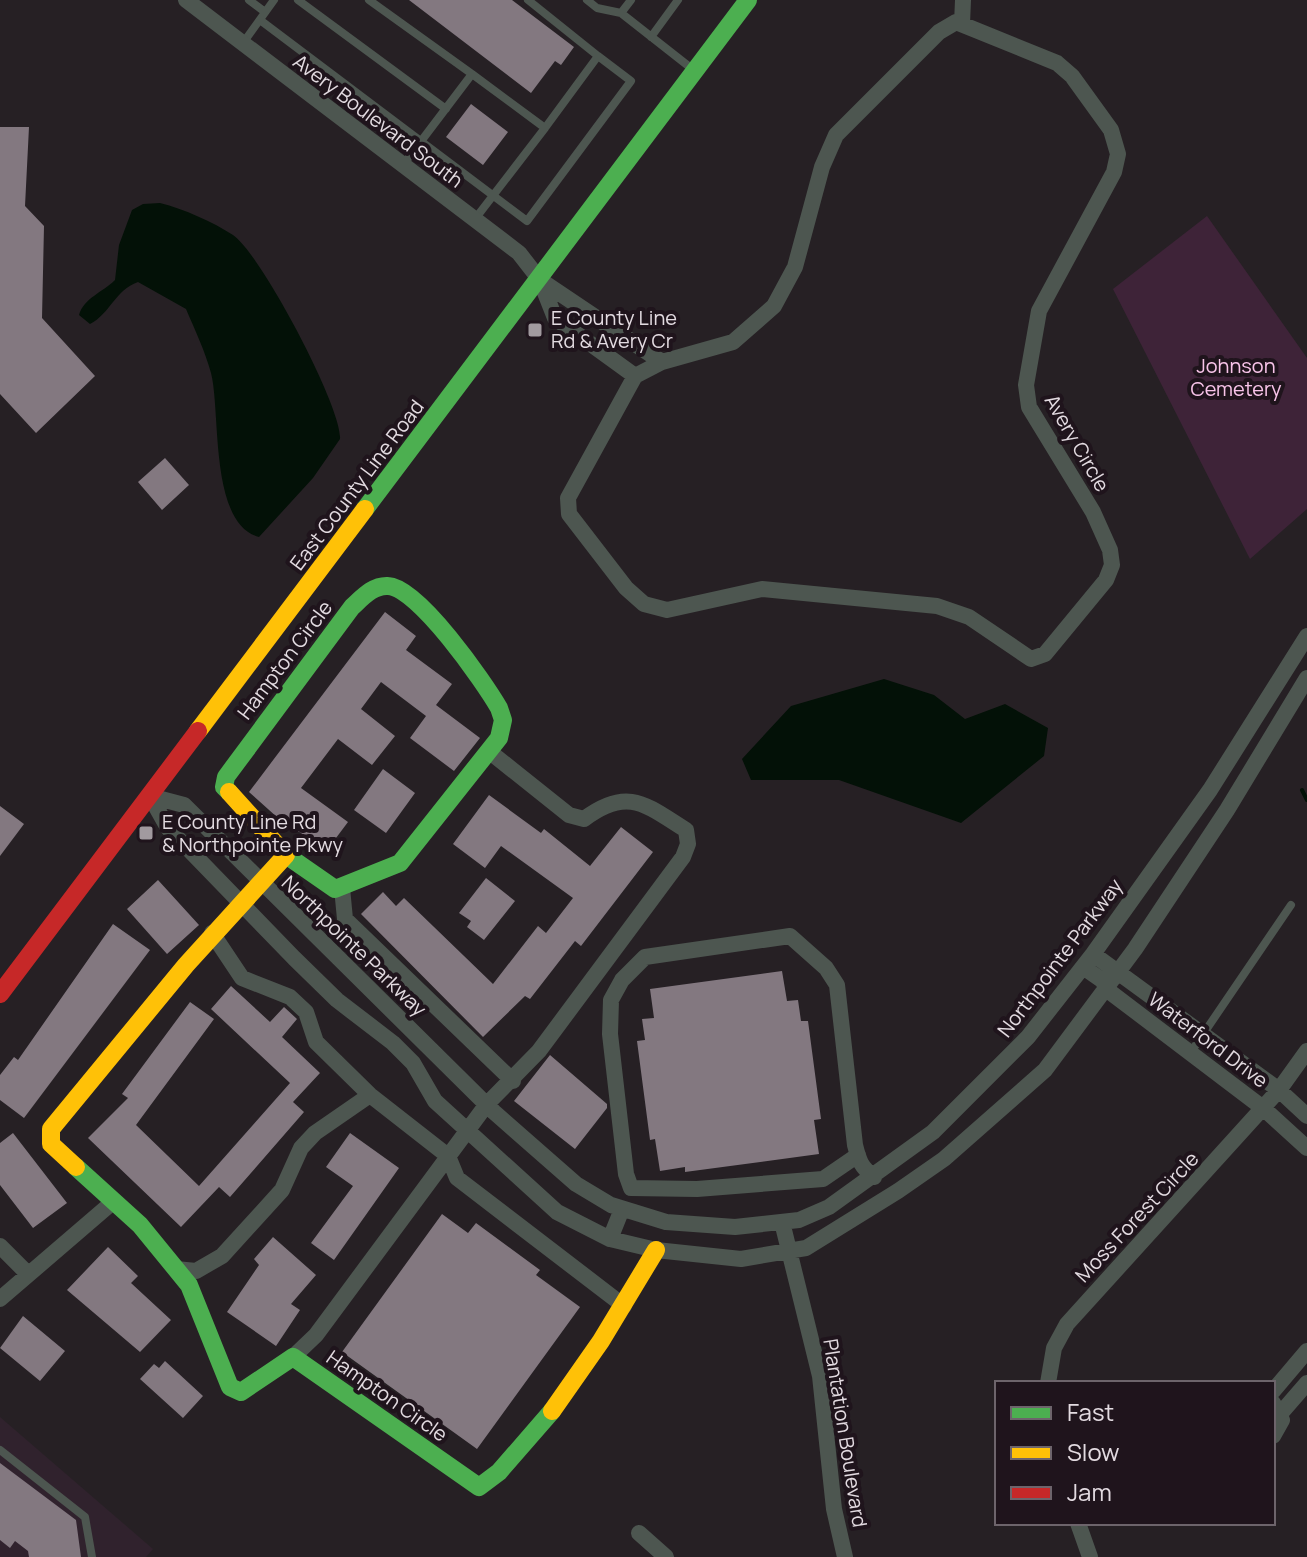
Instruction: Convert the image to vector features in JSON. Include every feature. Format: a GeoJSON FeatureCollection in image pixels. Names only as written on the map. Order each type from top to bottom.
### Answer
{"type":"FeatureCollection","features":[{"type":"Feature","properties":{"kind":"street","name":"Avery Boulevard South"},"geometry":{"type":"LineString","coordinates":[[186,0],[519,253],[540,280]]}},
{"type":"Feature","properties":{"kind":"street","name":"East County Line Road"},"geometry":{"type":"LineString","coordinates":[[0,994],[748,0]]}},
{"type":"Feature","properties":{"kind":"street"},"geometry":{"type":"LineString","coordinates":[[540,280],[555,318],[635,376],[662,362],[733,342],[774,306],[795,267],[822,167],[836,135],[939,32],[956,22],[962,24],[963,0]]}},
{"type":"Feature","properties":{"kind":"street","name":"Avery Circle"},"geometry":{"type":"LineString","coordinates":[[635,376],[568,498],[569,514],[626,588],[644,604],[667,610],[762,589],[937,606],[969,617],[1031,659],[1045,654],[1106,580],[1112,565],[1110,550],[1093,512],[1029,407],[1026,385],[1039,311],[1114,172],[1118,154],[1111,130],[1072,76],[1057,63],[962,24]]}},
{"type":"Feature","properties":{"kind":"street"},"geometry":{"type":"LineString","coordinates":[[540,280],[662,362]]}},
{"type":"Feature","properties":{"kind":"street","name":"Hampton Circle"},"geometry":{"type":"LineString","coordinates":[[394,586],[420,604],[449,642],[486,682],[503,718],[499,738],[490,752],[400,863],[335,889],[286,855],[224,787],[226,777],[352,607],[376,587],[394,586]]}},
{"type":"Feature","properties":{"kind":"street","name":"Northpointe Parkway"},"geometry":{"type":"LineString","coordinates":[[150,796],[184,805],[487,1104],[567,1177],[622,1209],[666,1222],[735,1227],[799,1220],[829,1207],[933,1132],[1028,1037],[1088,960],[1210,790],[1307,636]]}},
{"type":"Feature","properties":{"kind":"street"},"geometry":{"type":"LineString","coordinates":[[150,796],[168,828],[337,1000],[393,1043],[413,1063],[435,1101],[466,1133],[557,1212],[610,1239],[656,1250],[741,1259],[806,1248],[944,1159],[1045,1070],[1119,971],[1307,678]]}},
{"type":"Feature","properties":{"kind":"street"},"geometry":{"type":"LineString","coordinates":[[1258,712],[1279,726]]}},
{"type":"Feature","properties":{"kind":"street"},"geometry":{"type":"LineString","coordinates":[[293,1357],[316,1335],[487,1104],[513,1081],[615,950],[683,857],[688,844],[686,830],[640,801],[620,800],[598,808],[584,819],[569,815],[490,752]]}},
{"type":"Feature","properties":{"kind":"street","name":"Hampton Circle"},"geometry":{"type":"LineString","coordinates":[[286,855],[282,867],[260,882],[212,933],[51,1129],[51,1144],[140,1225],[189,1285],[230,1387],[241,1392],[293,1357],[479,1487],[491,1481],[518,1455],[624,1306],[656,1250]]}},
{"type":"Feature","properties":{"kind":"street"},"geometry":{"type":"LineString","coordinates":[[342,888],[345,919],[513,1081]]}},
{"type":"Feature","properties":{"kind":"street"},"geometry":{"type":"LineString","coordinates":[[212,933],[242,978],[290,997],[306,1012],[316,1042],[370,1095],[448,1156],[457,1178],[624,1306]]}},
{"type":"Feature","properties":{"kind":"street"},"geometry":{"type":"LineString","coordinates":[[858,1155],[823,1179],[697,1189],[631,1188],[626,1174],[610,1034],[611,1000],[622,980],[645,957],[790,936],[826,968],[837,985],[860,1166],[874,1177]]}},
{"type":"Feature","properties":{"kind":"street","name":"Waterford Drive"},"geometry":{"type":"LineString","coordinates":[[1088,960],[1119,971],[1279,1090],[1307,1116]]}},
{"type":"Feature","properties":{"kind":"street","name":"Waterford Drive"},"geometry":{"type":"LineString","coordinates":[[1088,960],[1106,989],[1263,1108],[1307,1148]]}},
{"type":"Feature","properties":{"kind":"street"},"geometry":{"type":"LineString","coordinates":[[1161,1028],[1174,1012]]}},
{"type":"Feature","properties":{"kind":"street","name":"Moss Forest Circle"},"geometry":{"type":"LineString","coordinates":[[1048,1381],[1054,1348],[1067,1324],[1279,1090],[1307,1051]]}},
{"type":"Feature","properties":{"kind":"street"},"geometry":{"type":"LineString","coordinates":[[176,1269],[196,1271],[222,1256],[282,1190],[308,1140],[370,1095]]}},
{"type":"Feature","properties":{"kind":"street"},"geometry":{"type":"LineString","coordinates":[[0,1299],[114,1201]]}},
{"type":"Feature","properties":{"kind":"street"},"geometry":{"type":"LineString","coordinates":[[610,1239],[622,1209]]}},
{"type":"Feature","properties":{"kind":"street","name":"Plantation Boulevard"},"geometry":{"type":"LineString","coordinates":[[782,1222],[820,1376],[834,1509],[845,1557]]}},
{"type":"Feature","properties":{"kind":"street"},"geometry":{"type":"LineString","coordinates":[[0,1246],[28,1274]]}},
{"type":"Feature","properties":{"kind":"street"},"geometry":{"type":"LineString","coordinates":[[1275,1389],[1307,1351]]}},
{"type":"Feature","properties":{"kind":"street"},"geometry":{"type":"LineString","coordinates":[[1275,1434],[1281,1427],[1277,1408],[1307,1383]]}},
{"type":"Feature","properties":{"kind":"street"},"geometry":{"type":"LineString","coordinates":[[1079,1525],[1090,1557]]}},
{"type":"Feature","properties":{"kind":"street"},"geometry":{"type":"LineString","coordinates":[[639,1533],[666,1557]]}},
{"type":"Feature","properties":{"kind":"lane"},"geometry":{"type":"LineString","coordinates":[[249,0],[262,16],[527,221],[631,81],[528,0]]}},
{"type":"Feature","properties":{"kind":"lane"},"geometry":{"type":"LineString","coordinates":[[243,43],[274,0]]}},
{"type":"Feature","properties":{"kind":"lane"},"geometry":{"type":"LineString","coordinates":[[298,0],[446,109]]}},
{"type":"Feature","properties":{"kind":"lane"},"geometry":{"type":"LineString","coordinates":[[369,0],[545,128]]}},
{"type":"Feature","properties":{"kind":"lane"},"geometry":{"type":"LineString","coordinates":[[587,0],[597,8],[621,13],[695,71]]}},
{"type":"Feature","properties":{"kind":"lane"},"geometry":{"type":"LineString","coordinates":[[621,13],[631,0]]}},
{"type":"Feature","properties":{"kind":"lane"},"geometry":{"type":"LineString","coordinates":[[651,37],[678,0]]}},
{"type":"Feature","properties":{"kind":"lane"},"geometry":{"type":"LineString","coordinates":[[475,219],[598,56]]}},
{"type":"Feature","properties":{"kind":"lane"},"geometry":{"type":"LineString","coordinates":[[403,165],[472,74]]}},
{"type":"Feature","properties":{"kind":"lane"},"geometry":{"type":"LineString","coordinates":[[1191,1052],[1291,905]]}},
{"type":"Feature","properties":{"kind":"lane"},"geometry":{"type":"LineString","coordinates":[[0,1450],[85,1517],[92,1557]]}},
{"type":"Feature","properties":{"kind":"shaded area"},"geometry":{"type":"Polygon","coordinates":[[[160,203],[217,225],[246,248],[298,333],[337,422],[340,439],[313,478],[259,537],[243,528],[224,490],[211,373],[186,309],[138,282],[124,291],[90,324],[79,315],[89,300],[115,280],[119,245],[132,210],[143,204],[160,203]]]}},
{"type":"Feature","properties":{"kind":"shaded area"},"geometry":{"type":"Polygon","coordinates":[[[884,679],[934,695],[965,719],[1005,704],[1048,728],[1044,756],[961,823],[839,780],[751,780],[742,759],[791,706],[884,679]]]}},
{"type":"Feature","properties":{"kind":"shaded area"},"geometry":{"type":"Polygon","coordinates":[[[0,1417],[153,1549],[146,1557],[0,1557],[0,1417]]]}},
{"type":"Feature","properties":{"kind":"green space","name":"Johnson Cemetery"},"geometry":{"type":"Polygon","coordinates":[[[1207,216],[1307,358],[1307,509],[1250,559],[1113,289],[1207,216]]]}},
{"type":"Feature","properties":{"kind":"building"},"geometry":{"type":"Polygon","coordinates":[[[409,0],[512,0],[574,47],[561,65],[555,61],[531,93],[409,0]]]}},
{"type":"Feature","properties":{"kind":"building"},"geometry":{"type":"Polygon","coordinates":[[[471,104],[508,132],[483,165],[446,137],[471,104]]]}},
{"type":"Feature","properties":{"kind":"building"},"geometry":{"type":"Polygon","coordinates":[[[0,127],[29,127],[25,206],[44,226],[42,318],[95,376],[36,433],[0,394],[0,127]]]}},
{"type":"Feature","properties":{"kind":"building"},"geometry":{"type":"Polygon","coordinates":[[[165,458],[189,485],[162,510],[138,482],[165,458]]]}},
{"type":"Feature","properties":{"kind":"building"},"geometry":{"type":"Polygon","coordinates":[[[385,612],[416,636],[406,650],[452,684],[436,705],[480,738],[454,771],[410,738],[426,716],[381,682],[361,709],[395,736],[372,765],[338,739],[301,788],[348,822],[327,850],[278,818],[249,792],[385,612]]]}},
{"type":"Feature","properties":{"kind":"building"},"geometry":{"type":"Polygon","coordinates":[[[383,769],[415,793],[386,833],[354,810],[383,769]]]}},
{"type":"Feature","properties":{"kind":"building"},"geometry":{"type":"Polygon","coordinates":[[[489,795],[541,833],[544,829],[590,866],[621,827],[653,852],[581,946],[575,941],[530,999],[525,996],[483,1037],[361,914],[383,892],[396,906],[404,898],[493,984],[538,926],[546,933],[573,898],[501,846],[485,868],[453,844],[489,795]]]}},
{"type":"Feature","properties":{"kind":"building"},"geometry":{"type":"Polygon","coordinates":[[[0,806],[24,824],[0,856],[0,806]]]}},
{"type":"Feature","properties":{"kind":"building"},"geometry":{"type":"Polygon","coordinates":[[[486,878],[515,901],[484,940],[467,927],[471,921],[459,913],[486,878]]]}},
{"type":"Feature","properties":{"kind":"building"},"geometry":{"type":"Polygon","coordinates":[[[158,880],[199,925],[167,954],[127,909],[158,880]]]}},
{"type":"Feature","properties":{"kind":"building"},"geometry":{"type":"Polygon","coordinates":[[[113,924],[150,950],[24,1118],[0,1100],[0,1075],[14,1057],[18,1060],[113,924]]]}},
{"type":"Feature","properties":{"kind":"building"},"geometry":{"type":"Polygon","coordinates":[[[782,971],[787,1001],[798,1000],[801,1021],[808,1021],[821,1119],[814,1120],[819,1154],[685,1172],[685,1167],[660,1171],[655,1139],[650,1140],[637,1041],[645,1040],[642,1019],[654,1018],[650,989],[782,971]]]}},
{"type":"Feature","properties":{"kind":"building"},"geometry":{"type":"Polygon","coordinates":[[[231,986],[270,1022],[284,1007],[297,1019],[282,1037],[320,1073],[293,1102],[304,1112],[230,1197],[219,1187],[181,1227],[88,1138],[128,1098],[122,1094],[190,1002],[214,1019],[136,1125],[199,1186],[290,1083],[211,1009],[231,986]]]}},
{"type":"Feature","properties":{"kind":"building"},"geometry":{"type":"Polygon","coordinates":[[[550,1055],[607,1104],[575,1149],[514,1101],[550,1055]]]}},
{"type":"Feature","properties":{"kind":"building"},"geometry":{"type":"Polygon","coordinates":[[[13,1133],[67,1203],[33,1228],[0,1185],[0,1143],[13,1133]]]}},
{"type":"Feature","properties":{"kind":"building"},"geometry":{"type":"Polygon","coordinates":[[[350,1133],[399,1168],[334,1260],[311,1243],[353,1186],[326,1167],[350,1133]]]}},
{"type":"Feature","properties":{"kind":"building"},"geometry":{"type":"Polygon","coordinates":[[[442,1214],[468,1233],[476,1223],[540,1270],[536,1275],[580,1307],[477,1449],[342,1352],[442,1214]]]}},
{"type":"Feature","properties":{"kind":"building"},"geometry":{"type":"Polygon","coordinates":[[[273,1237],[316,1275],[291,1304],[300,1310],[276,1346],[227,1312],[259,1265],[254,1259],[273,1237]]]}},
{"type":"Feature","properties":{"kind":"building"},"geometry":{"type":"Polygon","coordinates":[[[108,1247],[138,1276],[131,1283],[171,1320],[140,1352],[67,1290],[108,1247]]]}},
{"type":"Feature","properties":{"kind":"building"},"geometry":{"type":"Polygon","coordinates":[[[23,1316],[65,1351],[40,1381],[0,1348],[23,1316]]]}},
{"type":"Feature","properties":{"kind":"building"},"geometry":{"type":"Polygon","coordinates":[[[165,1361],[203,1396],[183,1418],[140,1379],[154,1364],[159,1368],[165,1361]]]}},
{"type":"Feature","properties":{"kind":"building"},"geometry":{"type":"Polygon","coordinates":[[[0,1463],[76,1520],[81,1557],[29,1557],[28,1551],[15,1541],[10,1548],[0,1540],[0,1463]]]}},
{"type":"Feature","properties":{"kind":"waterway"},"geometry":{"type":"LineString","coordinates":[[1302,790],[1307,800]]}},
{"type":"Feature","properties":{"kind":"traffic: fast"},"geometry":{"type":"LineString","coordinates":[[365,509],[748,0]]}},
{"type":"Feature","properties":{"kind":"traffic: fast"},"geometry":{"type":"LineString","coordinates":[[229,792],[224,787],[226,777],[352,607],[364,596],[388,586],[401,590],[432,618],[480,678],[499,708],[503,720],[499,738],[400,863],[335,889],[286,855]]}},
{"type":"Feature","properties":{"kind":"traffic: fast"},"geometry":{"type":"LineString","coordinates":[[76,1167],[140,1225],[189,1285],[230,1387],[241,1392],[293,1357],[479,1487],[499,1472],[552,1411]]}},
{"type":"Feature","properties":{"kind":"traffic: slow"},"geometry":{"type":"LineString","coordinates":[[198,731],[365,509]]}},
{"type":"Feature","properties":{"kind":"traffic: slow"},"geometry":{"type":"LineString","coordinates":[[76,1167],[51,1144],[51,1129],[186,965],[286,855],[229,792]]}},
{"type":"Feature","properties":{"kind":"traffic: slow"},"geometry":{"type":"LineString","coordinates":[[552,1411],[601,1341],[656,1250]]}},
{"type":"Feature","properties":{"kind":"traffic: jam"},"geometry":{"type":"LineString","coordinates":[[0,994],[198,731]]}},
{"type":"Feature","properties":{"kind":"place","name":"E County Line Rd & Avery Cr"},"geometry":{"type":"Point","coordinates":[535,330]}},
{"type":"Feature","properties":{"kind":"place","name":"E County Line Rd & Northpointe Pkwy"},"geometry":{"type":"Point","coordinates":[146,833]}}]}
